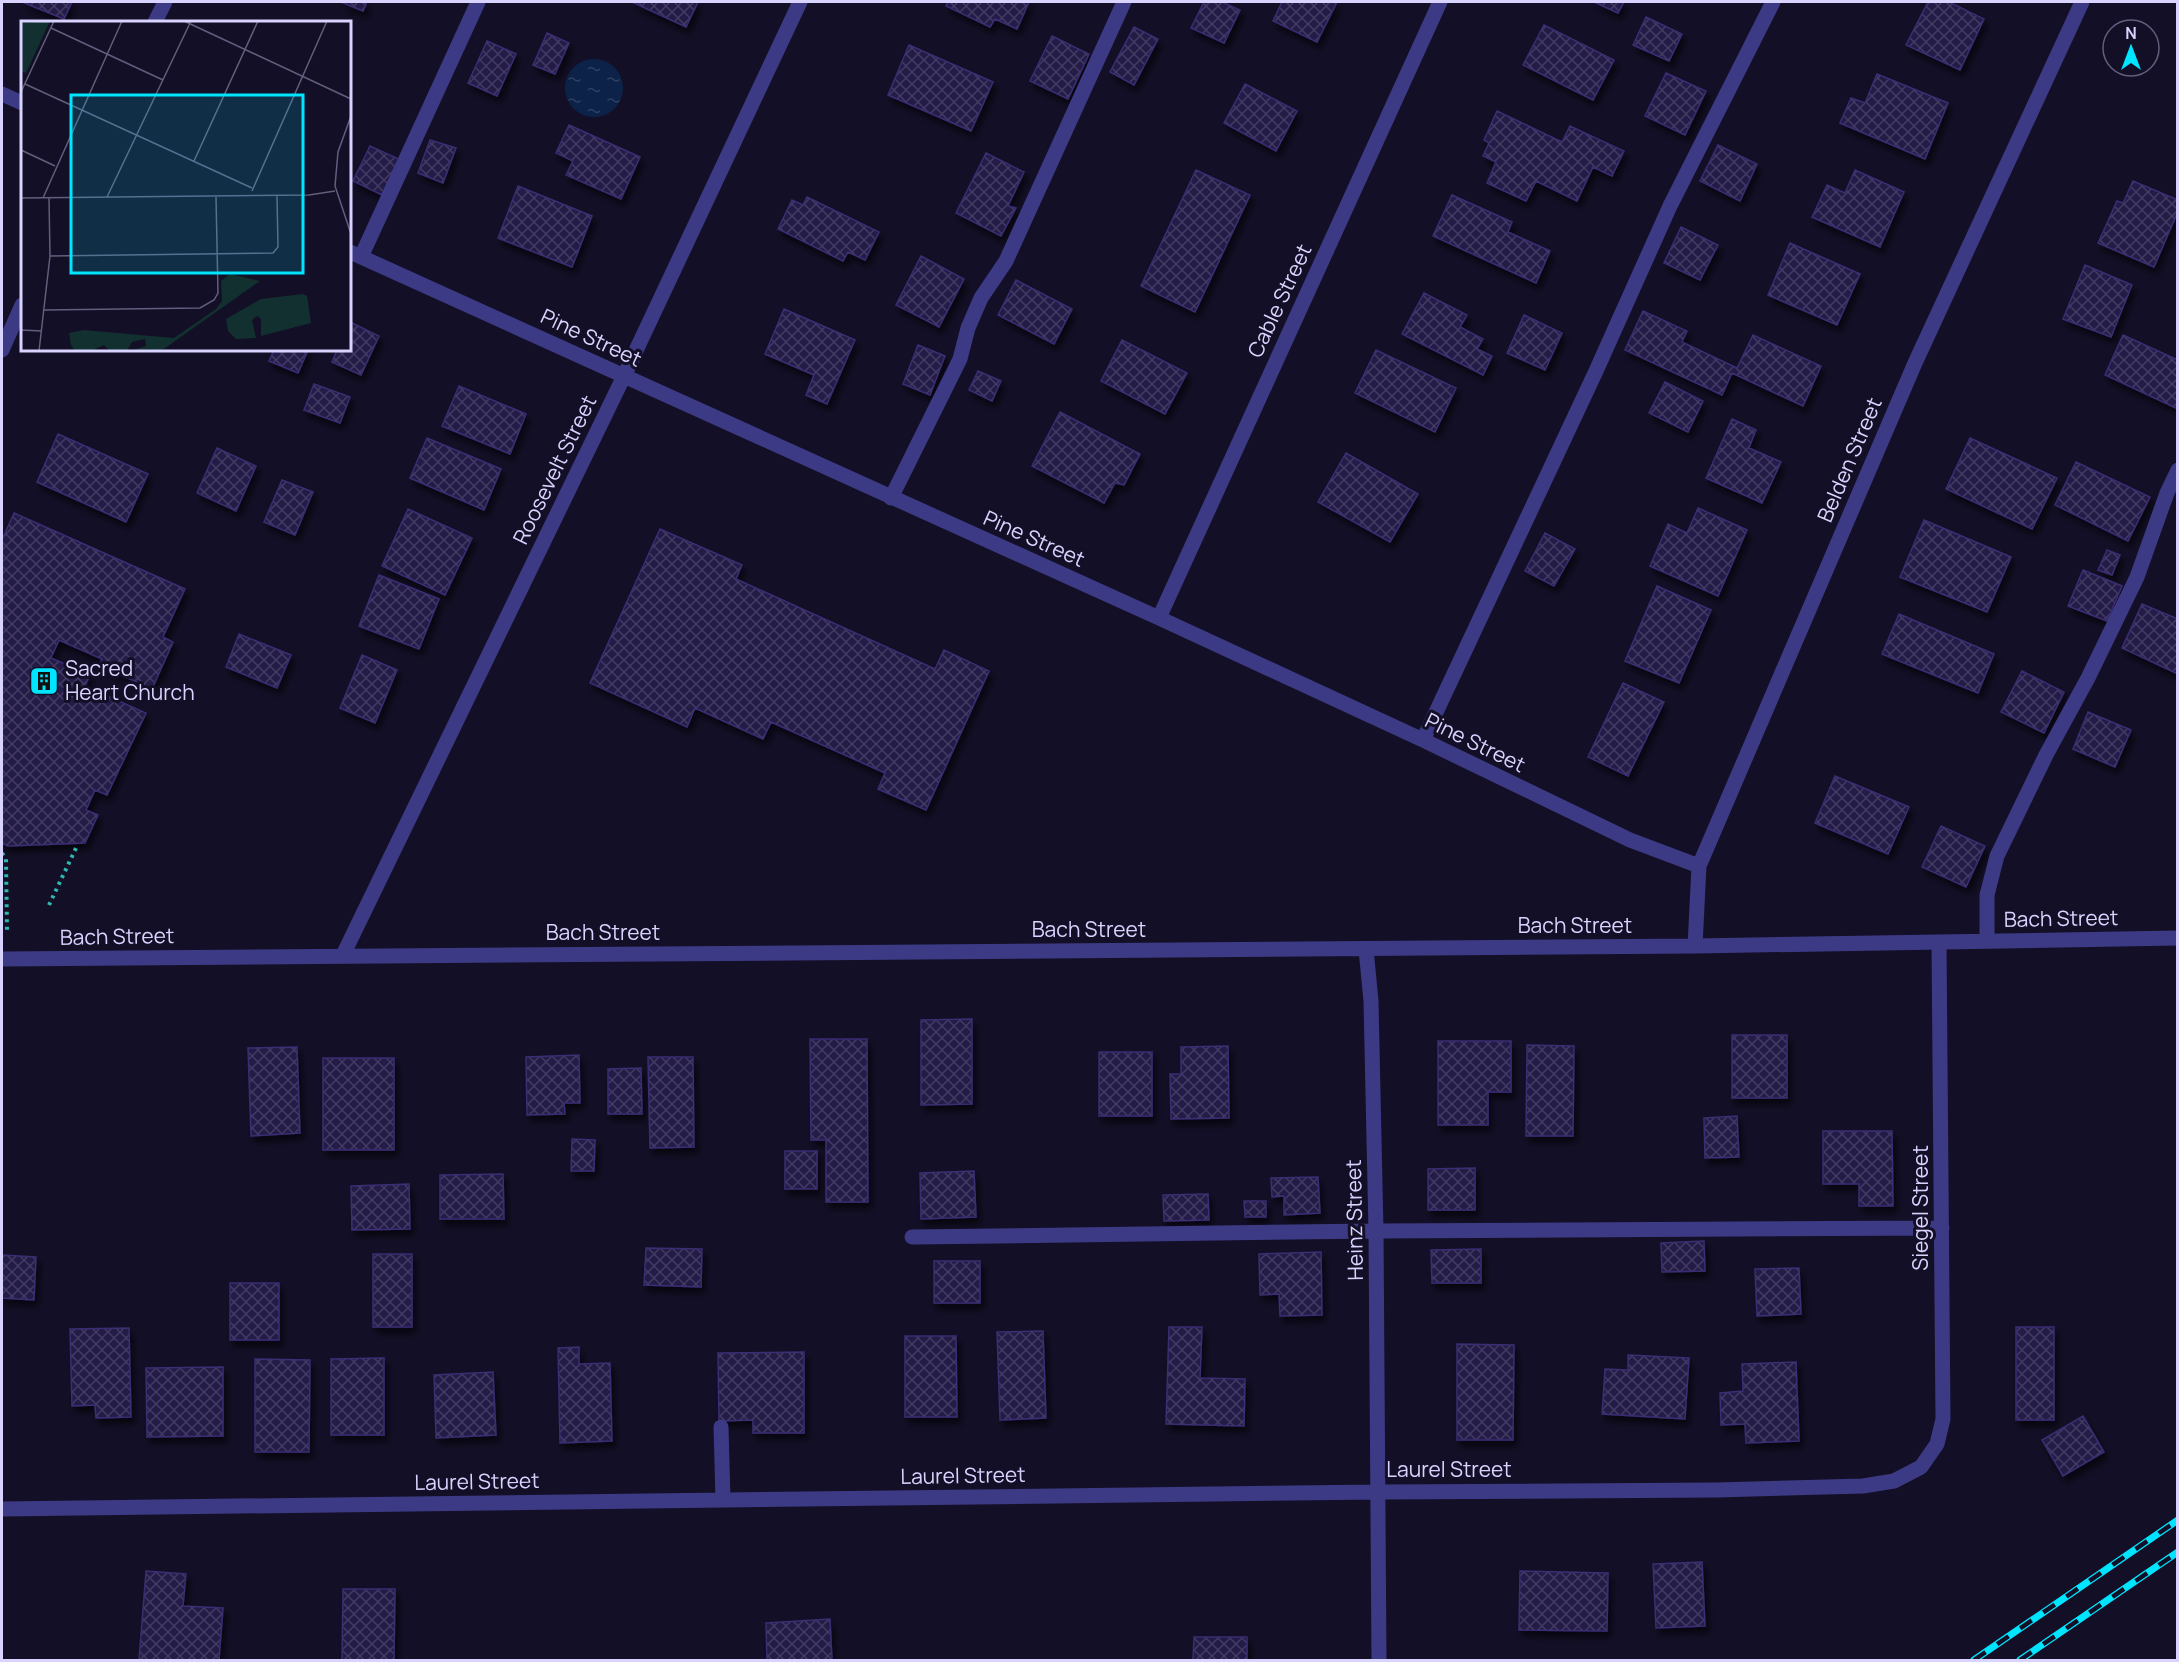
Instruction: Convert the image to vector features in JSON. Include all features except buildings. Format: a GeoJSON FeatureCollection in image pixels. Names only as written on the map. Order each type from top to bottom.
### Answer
{"type":"FeatureCollection","features":[{"type":"Feature","properties":{"kind":"street"},"geometry":{"type":"LineString","coordinates":[[156,21],[165,2]]}},
{"type":"Feature","properties":{"kind":"street"},"geometry":{"type":"LineString","coordinates":[[355,255],[478,2]]}},
{"type":"Feature","properties":{"kind":"street","name":"Roosevelt Street"},"geometry":{"type":"LineString","coordinates":[[343,956],[624,376],[800,2]]}},
{"type":"Feature","properties":{"kind":"street"},"geometry":{"type":"LineString","coordinates":[[891,498],[960,359],[968,328],[981,298],[1006,261],[1124,2]]}},
{"type":"Feature","properties":{"kind":"street","name":"Cable Street"},"geometry":{"type":"LineString","coordinates":[[1159,618],[1440,2]]}},
{"type":"Feature","properties":{"kind":"street"},"geometry":{"type":"LineString","coordinates":[[1423,740],[1596,371],[1670,206],[1773,2]]}},
{"type":"Feature","properties":{"kind":"street","name":"Belden Street"},"geometry":{"type":"LineString","coordinates":[[1695,946],[1699,866],[1915,363],[2082,2]]}},
{"type":"Feature","properties":{"kind":"street"},"geometry":{"type":"LineString","coordinates":[[2,94],[21,103]]}},
{"type":"Feature","properties":{"kind":"street","name":"Pine Street"},"geometry":{"type":"LineString","coordinates":[[355,255],[1159,618],[1423,740],[1629,840],[1699,866]]}},
{"type":"Feature","properties":{"kind":"street"},"geometry":{"type":"LineString","coordinates":[[2,350],[21,307]]}},
{"type":"Feature","properties":{"kind":"street"},"geometry":{"type":"LineString","coordinates":[[1988,941],[1988,895],[1997,856],[2137,577],[2167,493],[2178,470]]}},
{"type":"Feature","properties":{"kind":"street","name":"Bach Street"},"geometry":{"type":"LineString","coordinates":[[4,959],[1695,946],[2178,938]]}},
{"type":"Feature","properties":{"kind":"street","name":"Siegel Street"},"geometry":{"type":"LineString","coordinates":[[1922,1467],[1937,1444],[1943,1419],[1939,942]]}},
{"type":"Feature","properties":{"kind":"street","name":"Heinz Street"},"geometry":{"type":"LineString","coordinates":[[1366,949],[1371,1001],[1376,1231],[1379,1660]]}},
{"type":"Feature","properties":{"kind":"street"},"geometry":{"type":"LineString","coordinates":[[912,1237],[1376,1231],[1942,1228]]}},
{"type":"Feature","properties":{"kind":"street"},"geometry":{"type":"LineString","coordinates":[[721,1427],[723,1500]]}},
{"type":"Feature","properties":{"kind":"street","name":"Laurel Street"},"geometry":{"type":"LineString","coordinates":[[2,1509],[1716,1490],[1863,1486],[1894,1481],[1922,1467]]}},
{"type":"Feature","properties":{"kind":"path"},"geometry":{"type":"LineString","coordinates":[[49,905],[76,848]]}},
{"type":"Feature","properties":{"kind":"path"},"geometry":{"type":"LineString","coordinates":[[2,853],[6,859],[8,905],[4,959]]}},
{"type":"Feature","properties":{"kind":"water"},"geometry":{"type":"Polygon","coordinates":[[[594,59],[605,61],[618,72],[623,88],[621,99],[610,112],[594,117],[583,115],[570,104],[565,88],[567,77],[578,64],[594,59]]]}},
{"type":"Feature","properties":{"kind":"railway"},"geometry":{"type":"LineString","coordinates":[[1974,1660],[2178,1520]]}},
{"type":"Feature","properties":{"kind":"railway"},"geometry":{"type":"LineString","coordinates":[[2020,1660],[2178,1552]]}},
{"type":"Feature","properties":{"kind":"place","name":"Sacred Heart Church"},"geometry":{"type":"Point","coordinates":[44,681]}}]}
